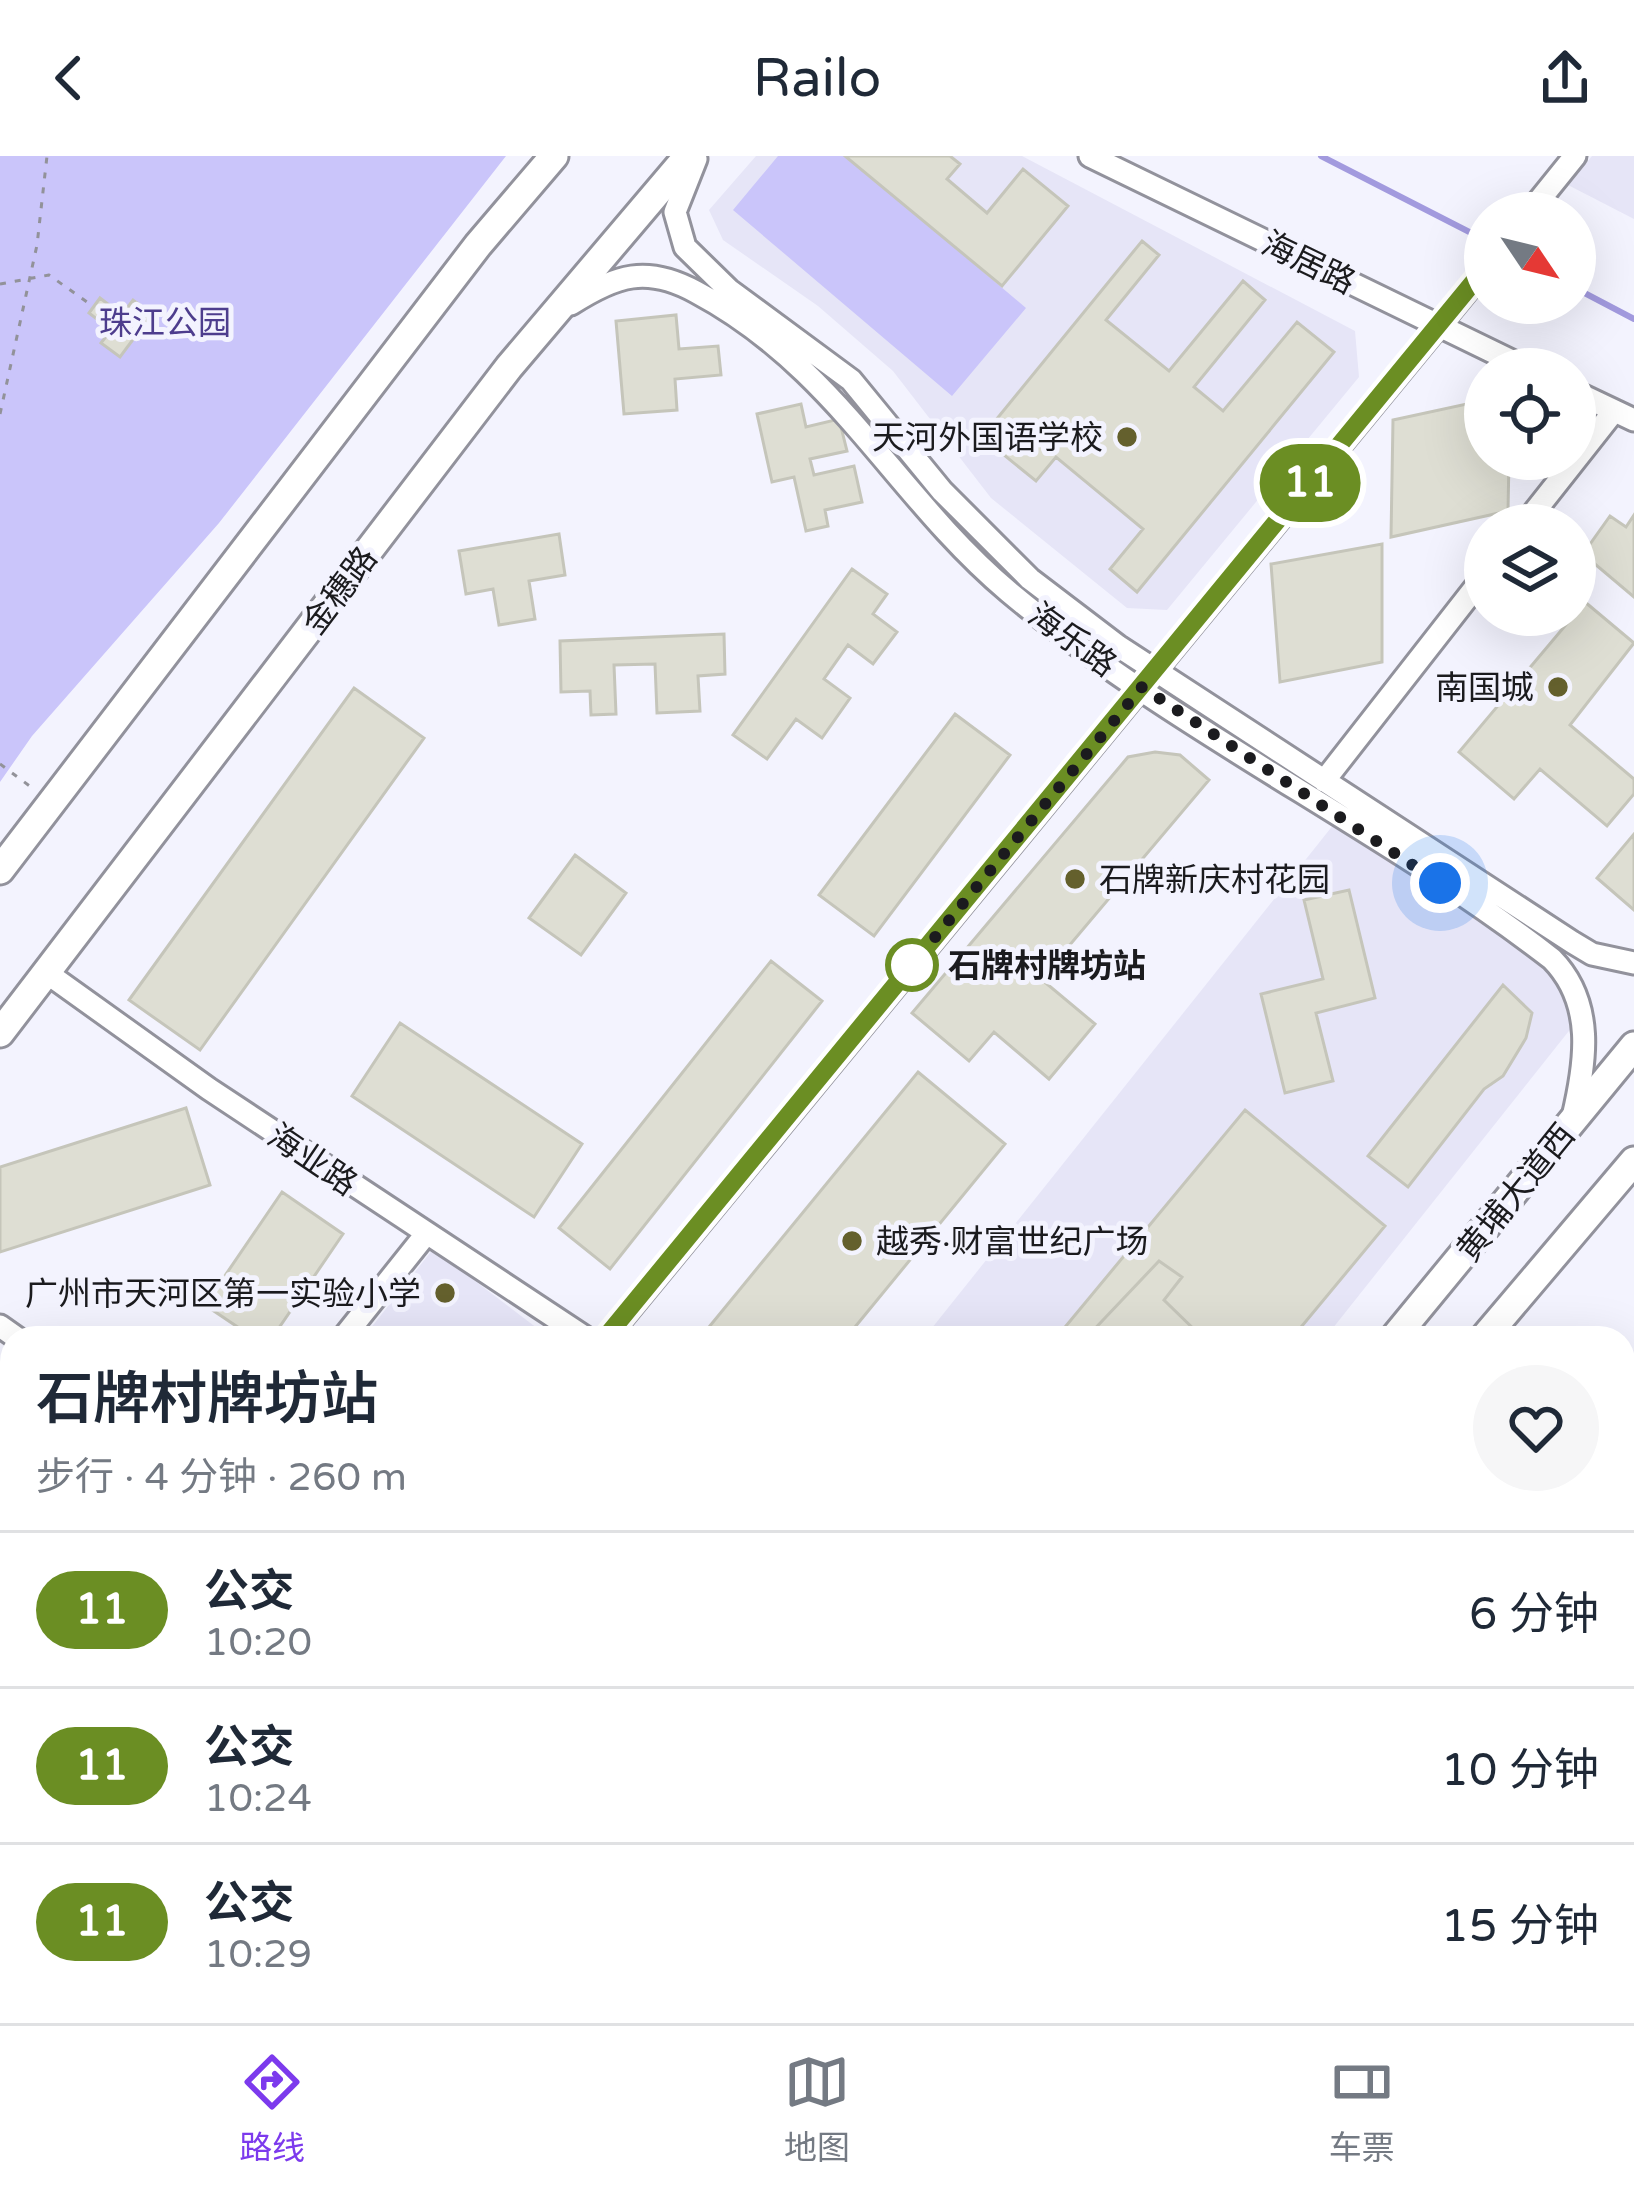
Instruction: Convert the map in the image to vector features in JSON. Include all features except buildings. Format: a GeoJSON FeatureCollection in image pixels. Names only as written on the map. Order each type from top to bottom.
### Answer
{"type":"FeatureCollection","features":[{"type":"Feature","properties":{"kind":"main road"},"geometry":{"type":"LineString","coordinates":[[0,870],[478,245],[554,156]]}},
{"type":"Feature","properties":{"kind":"main road","name":"金穗路"},"geometry":{"type":"LineString","coordinates":[[0,1033],[550,317],[688,156]]}},
{"type":"Feature","properties":{"kind":"main road","name":"黄埔大道西"},"geometry":{"type":"LineString","coordinates":[[1404,1326],[1634,1046]]}},
{"type":"Feature","properties":{"kind":"main road","name":"黄埔大道西"},"geometry":{"type":"LineString","coordinates":[[1494,1326],[1634,1161]]}},
{"type":"Feature","properties":{"kind":"street","name":"海乐路"},"geometry":{"type":"LineString","coordinates":[[697,156],[675,212],[685,247],[729,290],[851,380],[942,491],[1030,579],[1148,678],[1552,959],[1572,983],[1582,1015],[1582,1068],[1572,1123]]}},
{"type":"Feature","properties":{"kind":"street","name":"海居路"},"geometry":{"type":"LineString","coordinates":[[1090,156],[1486,348]]}},
{"type":"Feature","properties":{"kind":"street"},"geometry":{"type":"LineString","coordinates":[[1546,192],[1576,156]]}},
{"type":"Feature","properties":{"kind":"street","name":"海乐路"},"geometry":{"type":"LineString","coordinates":[[550,317],[629,274],[670,279],[720,305],[831,393],[928,511],[1007,591],[1324,781],[1592,954],[1634,963]]}},
{"type":"Feature","properties":{"kind":"street"},"geometry":{"type":"LineString","coordinates":[[615,1326],[1464,295]]}},
{"type":"Feature","properties":{"kind":"street"},"geometry":{"type":"LineString","coordinates":[[1543,504],[1624,416],[1596,402]]}},
{"type":"Feature","properties":{"kind":"street"},"geometry":{"type":"LineString","coordinates":[[1324,781],[1464,602]]}},
{"type":"Feature","properties":{"kind":"street","name":"海业路"},"geometry":{"type":"LineString","coordinates":[[46,973],[208,1089],[568,1326]]}},
{"type":"Feature","properties":{"kind":"street"},"geometry":{"type":"LineString","coordinates":[[353,1326],[426,1234]]}},
{"type":"Feature","properties":{"kind":"path"},"geometry":{"type":"LineString","coordinates":[[0,414],[30,277],[47,156]]}},
{"type":"Feature","properties":{"kind":"path"},"geometry":{"type":"LineString","coordinates":[[0,284],[49,275],[94,307]]}},
{"type":"Feature","properties":{"kind":"path"},"geometry":{"type":"LineString","coordinates":[[0,764],[52,802]]}},
{"type":"Feature","properties":{"kind":"shaded area","name":"天河外国语学校"},"geometry":{"type":"Polygon","coordinates":[[[756,156],[1022,156],[1355,331],[1359,377],[1167,610],[1127,608],[991,498],[893,371],[818,306],[723,240],[709,210],[756,156]]]}},
{"type":"Feature","properties":{"kind":"shaded area"},"geometry":{"type":"Polygon","coordinates":[[[1592,156],[1634,156],[1634,219],[1596,199],[1596,192],[1568,185],[1592,156]]]}},
{"type":"Feature","properties":{"kind":"shaded area"},"geometry":{"type":"Polygon","coordinates":[[[1334,824],[1540,961],[1564,987],[1576,1022],[1335,1326],[934,1326],[1334,824]]]}},
{"type":"Feature","properties":{"kind":"shaded area","name":"广州市天河区第一实验小学"},"geometry":{"type":"Polygon","coordinates":[[[433,1249],[534,1326],[372,1326],[433,1249]]]}},
{"type":"Feature","properties":{"kind":"green space","name":"珠江公园"},"geometry":{"type":"Polygon","coordinates":[[[0,156],[506,156],[219,523],[32,736],[0,782],[0,156]]]}},
{"type":"Feature","properties":{"kind":"green space"},"geometry":{"type":"Polygon","coordinates":[[[778,156],[846,156],[1026,308],[952,396],[733,210],[778,156]]]}},
{"type":"Feature","properties":{"kind":"waterway"},"geometry":{"type":"LineString","coordinates":[[1321,156],[1464,229]]}},
{"type":"Feature","properties":{"kind":"waterway"},"geometry":{"type":"LineString","coordinates":[[1596,299],[1634,319]]}},
{"type":"Feature","properties":{"kind":"bus line","name":"11"},"geometry":{"type":"LineString","coordinates":[[615,1326],[1464,295]]}},
{"type":"Feature","properties":{"kind":"place","name":"天河外国语学校"},"geometry":{"type":"Point","coordinates":[1127,437]}},
{"type":"Feature","properties":{"kind":"place","name":"南国城"},"geometry":{"type":"Point","coordinates":[1558,687]}},
{"type":"Feature","properties":{"kind":"place","name":"石牌新庆村花园"},"geometry":{"type":"Point","coordinates":[1075,879]}},
{"type":"Feature","properties":{"kind":"place","name":"石牌村牌坊站"},"geometry":{"type":"Point","coordinates":[912,965]}},
{"type":"Feature","properties":{"kind":"place","name":"越秀·财富世纪广场"},"geometry":{"type":"Point","coordinates":[852,1241]}},
{"type":"Feature","properties":{"kind":"place","name":"广州市天河区第一实验小学"},"geometry":{"type":"Point","coordinates":[445,1293]}},
{"type":"Feature","properties":{"kind":"route"},"geometry":{"type":"LineString","coordinates":[[912,965],[903,976],[1142,687],[1440,883]]}}]}
